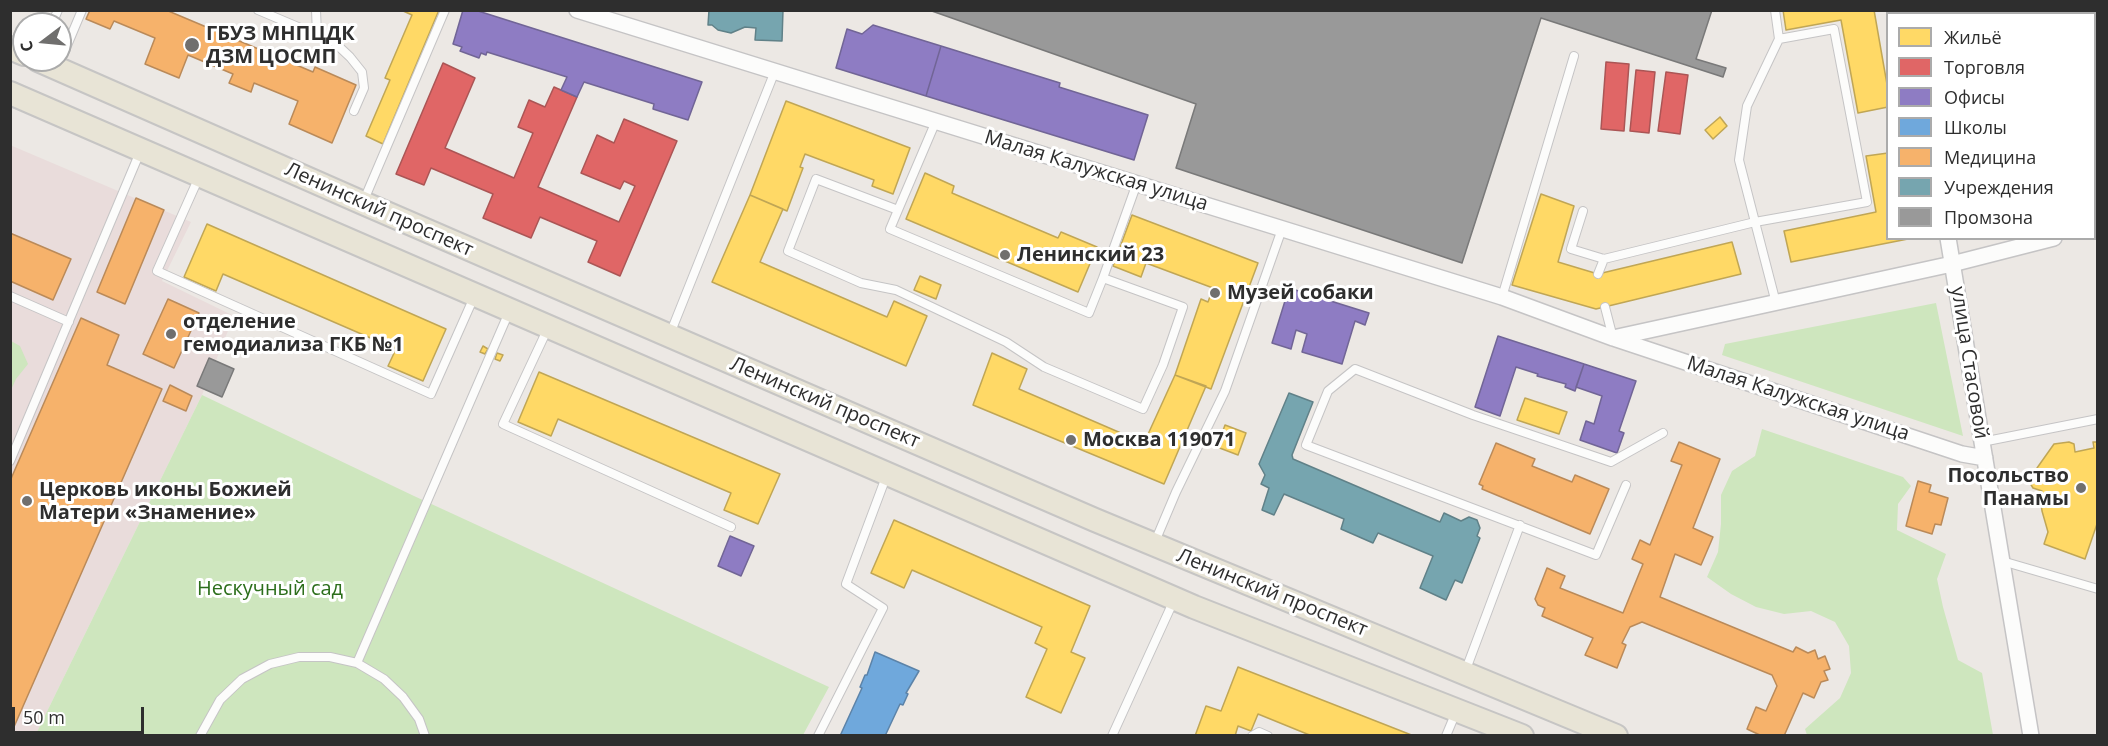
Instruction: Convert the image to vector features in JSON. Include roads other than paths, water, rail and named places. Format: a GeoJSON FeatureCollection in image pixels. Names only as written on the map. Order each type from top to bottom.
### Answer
{"type":"FeatureCollection","features":[{"type":"Feature","properties":{"kind":"main road","name":"Ленинский проспект"},"geometry":{"type":"LineString","coordinates":[[66,72],[1154,545],[1616,735]]}},
{"type":"Feature","properties":{"kind":"main road","name":"Ленинский проспект"},"geometry":{"type":"LineString","coordinates":[[10,93],[1175,599],[1522,735]]}},
{"type":"Feature","properties":{"kind":"street","name":"Малая Калужская улица"},"geometry":{"type":"LineString","coordinates":[[577,10],[1502,297],[1613,338],[1962,454],[1984,458]]}},
{"type":"Feature","properties":{"kind":"street","name":"улица Стасовой"},"geometry":{"type":"LineString","coordinates":[[1948,240],[2031,735]]}},
{"type":"Feature","properties":{"kind":"street"},"geometry":{"type":"LineString","coordinates":[[1613,338],[1952,264],[2046,240]]}},
{"type":"Feature","properties":{"kind":"lane"},"geometry":{"type":"LineString","coordinates":[[72,26],[82,10]]}},
{"type":"Feature","properties":{"kind":"lane"},"geometry":{"type":"LineString","coordinates":[[258,10],[334,42],[350,57],[362,72],[364,87],[354,111]]}},
{"type":"Feature","properties":{"kind":"lane"},"geometry":{"type":"LineString","coordinates":[[316,10],[317,35]]}},
{"type":"Feature","properties":{"kind":"lane"},"geometry":{"type":"LineString","coordinates":[[363,203],[445,10]]}},
{"type":"Feature","properties":{"kind":"lane"},"geometry":{"type":"LineString","coordinates":[[1775,10],[1779,39],[1748,106],[1739,160],[1776,303]]}},
{"type":"Feature","properties":{"kind":"lane"},"geometry":{"type":"LineString","coordinates":[[1583,210],[1571,249],[1604,259],[1755,222],[1867,202],[1834,29],[1779,39]]}},
{"type":"Feature","properties":{"kind":"lane"},"geometry":{"type":"LineString","coordinates":[[1502,297],[1574,56]]}},
{"type":"Feature","properties":{"kind":"lane"},"geometry":{"type":"LineString","coordinates":[[669,336],[775,71]]}},
{"type":"Feature","properties":{"kind":"lane"},"geometry":{"type":"LineString","coordinates":[[936,121],[890,229],[1089,313],[1104,278],[1137,183]]}},
{"type":"Feature","properties":{"kind":"lane"},"geometry":{"type":"LineString","coordinates":[[10,461],[141,150]]}},
{"type":"Feature","properties":{"kind":"lane"},"geometry":{"type":"LineString","coordinates":[[200,176],[157,271],[431,394],[475,295]]}},
{"type":"Feature","properties":{"kind":"lane"},"geometry":{"type":"LineString","coordinates":[[898,210],[816,178],[788,251],[861,283],[896,290],[1006,342],[1044,367],[1143,409],[1163,365],[1183,307],[1104,278]]}},
{"type":"Feature","properties":{"kind":"lane"},"geometry":{"type":"LineString","coordinates":[[186,207],[190,196]]}},
{"type":"Feature","properties":{"kind":"lane"},"geometry":{"type":"LineString","coordinates":[[1154,545],[1176,492],[1225,391],[1282,229]]}},
{"type":"Feature","properties":{"kind":"lane"},"geometry":{"type":"LineString","coordinates":[[1598,274],[1604,259]]}},
{"type":"Feature","properties":{"kind":"lane"},"geometry":{"type":"LineString","coordinates":[[10,296],[69,322]]}},
{"type":"Feature","properties":{"kind":"lane"},"geometry":{"type":"LineString","coordinates":[[1605,307],[1613,338]]}},
{"type":"Feature","properties":{"kind":"lane"},"geometry":{"type":"LineString","coordinates":[[357,663],[510,310]]}},
{"type":"Feature","properties":{"kind":"lane"},"geometry":{"type":"LineString","coordinates":[[548,327],[503,424],[731,527]]}},
{"type":"Feature","properties":{"kind":"lane"},"geometry":{"type":"LineString","coordinates":[[1626,485],[1596,555],[1306,445],[1329,391],[1355,369],[1473,415],[1611,462],[1663,434]]}},
{"type":"Feature","properties":{"kind":"lane"},"geometry":{"type":"LineString","coordinates":[[1982,442],[2097,420]]}},
{"type":"Feature","properties":{"kind":"lane"},"geometry":{"type":"LineString","coordinates":[[818,735],[883,608],[846,584],[887,474]]}},
{"type":"Feature","properties":{"kind":"lane"},"geometry":{"type":"LineString","coordinates":[[1465,673],[1520,525]]}},
{"type":"Feature","properties":{"kind":"lane"},"geometry":{"type":"LineString","coordinates":[[2002,561],[2097,589]]}},
{"type":"Feature","properties":{"kind":"lane"},"geometry":{"type":"LineString","coordinates":[[1112,735],[1175,599]]}},
{"type":"Feature","properties":{"kind":"lane"},"geometry":{"type":"LineString","coordinates":[[200,735],[220,700],[242,679],[270,664],[299,657],[330,657],[357,663],[384,679],[403,697],[419,719],[425,735]]}},
{"type":"Feature","properties":{"kind":"lane"},"geometry":{"type":"LineString","coordinates":[[1446,735],[1457,710]]}},
{"type":"Feature","properties":{"kind":"lane"},"geometry":{"type":"LineString","coordinates":[[1252,735],[1259,732],[1268,735]]}},
{"type":"Feature","properties":{"kind":"place","name":"ГБУЗ МНПЦДК ДЗМ ЦОСМП"},"geometry":{"type":"Point","coordinates":[192,45]}},
{"type":"Feature","properties":{"kind":"place","name":"Ленинский 23"},"geometry":{"type":"Point","coordinates":[1005,255]}},
{"type":"Feature","properties":{"kind":"place","name":"Музей собаки"},"geometry":{"type":"Point","coordinates":[1215,293]}},
{"type":"Feature","properties":{"kind":"place","name":"отделение гемодиализа ГКБ №1"},"geometry":{"type":"Point","coordinates":[171,334]}},
{"type":"Feature","properties":{"kind":"place","name":"Москва 119071"},"geometry":{"type":"Point","coordinates":[1071,440]}},
{"type":"Feature","properties":{"kind":"place","name":"Посольство Панамы"},"geometry":{"type":"Point","coordinates":[2081,488]}},
{"type":"Feature","properties":{"kind":"place","name":"Церковь иконы Божией Матери «Знамение»"},"geometry":{"type":"Point","coordinates":[27,501]}},
{"type":"Feature","properties":{"kind":"park label","name":"Нескучный сад"},"geometry":{"type":"Point","coordinates":[270,589]}}]}
